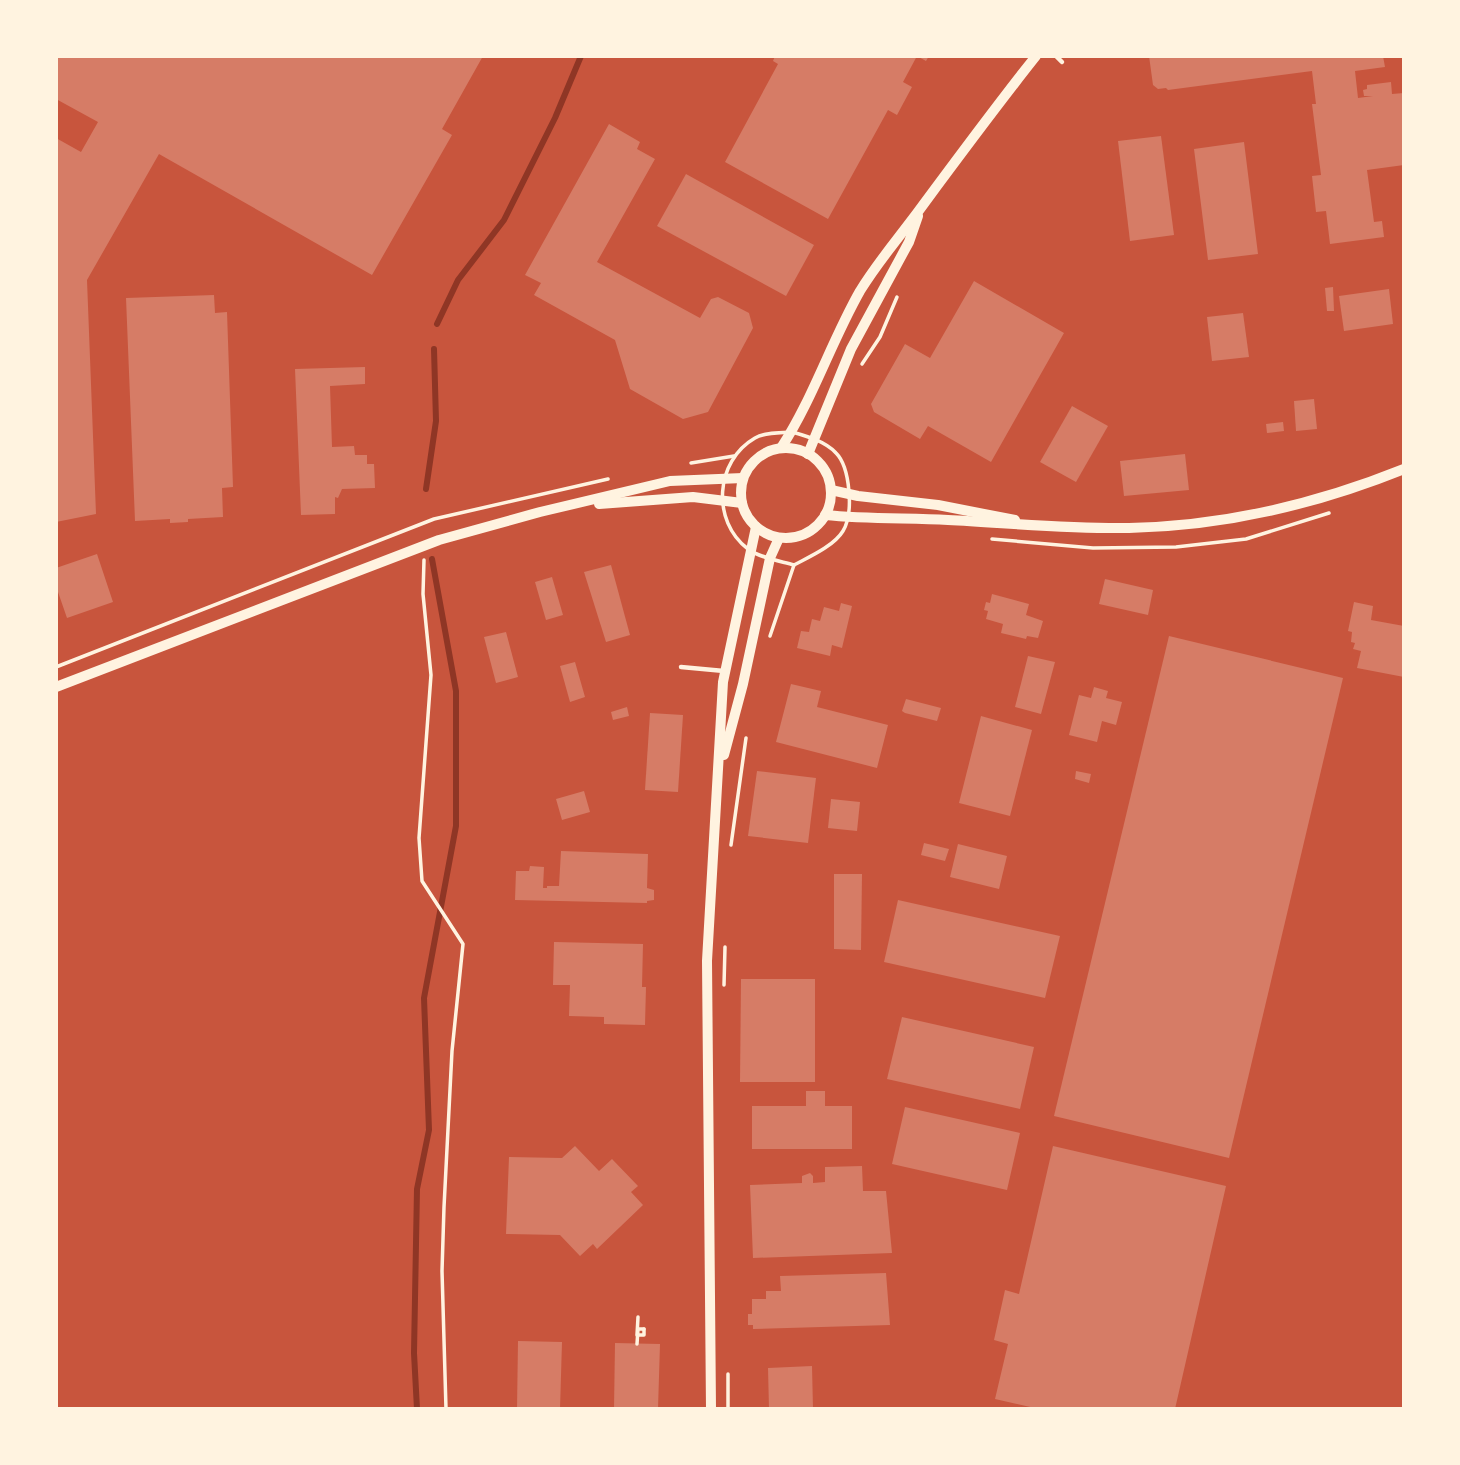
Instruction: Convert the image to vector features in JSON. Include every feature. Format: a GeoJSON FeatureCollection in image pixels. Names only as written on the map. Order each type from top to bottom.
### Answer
{"type":"FeatureCollection","features":[{"type":"Feature","properties":{"kind":"street"},"geometry":{"type":"LineString","coordinates":[[781,449],[792,432],[842,325],[883,256],[986,117],[1036,56]]}},
{"type":"Feature","properties":{"kind":"street"},"geometry":{"type":"LineString","coordinates":[[808,454],[851,349],[909,242],[921,208]]}},
{"type":"Feature","properties":{"kind":"street"},"geometry":{"type":"LineString","coordinates":[[781,449],[799,450],[808,454],[824,469],[831,490],[829,507],[819,524],[800,536],[779,538],[756,527],[742,503],[743,478],[754,461],[771,451],[781,449]]}},
{"type":"Feature","properties":{"kind":"street"},"geometry":{"type":"LineString","coordinates":[[825,515],[1131,528],[1240,517],[1360,486],[1404,469]]}},
{"type":"Feature","properties":{"kind":"street"},"geometry":{"type":"LineString","coordinates":[[58,687],[294,594],[477,529],[670,481],[743,478]]}},
{"type":"Feature","properties":{"kind":"street"},"geometry":{"type":"LineString","coordinates":[[831,490],[858,496],[938,505],[1011,518],[1024,523]]}},
{"type":"Feature","properties":{"kind":"street"},"geometry":{"type":"LineString","coordinates":[[565,506],[693,497],[742,503]]}},
{"type":"Feature","properties":{"kind":"street"},"geometry":{"type":"LineString","coordinates":[[711,1409],[707,961],[725,671],[756,527]]}},
{"type":"Feature","properties":{"kind":"street"},"geometry":{"type":"LineString","coordinates":[[718,777],[743,684],[771,558],[779,538]]}},
{"type":"Feature","properties":{"kind":"lane"},"geometry":{"type":"LineString","coordinates":[[681,667],[725,671]]}},
{"type":"Feature","properties":{"kind":"path"},"geometry":{"type":"LineString","coordinates":[[858,370],[880,337],[898,293]]}},
{"type":"Feature","properties":{"kind":"path"},"geometry":{"type":"LineString","coordinates":[[734,456],[755,438],[773,433]]}},
{"type":"Feature","properties":{"kind":"path"},"geometry":{"type":"LineString","coordinates":[[828,436],[827,446],[836,453],[846,468],[847,477]]}},
{"type":"Feature","properties":{"kind":"path"},"geometry":{"type":"LineString","coordinates":[[424,546],[423,594],[430,675],[419,838],[422,881],[463,944],[452,1051],[444,1207],[442,1271],[446,1409]]}},
{"type":"Feature","properties":{"kind":"path"},"geometry":{"type":"LineString","coordinates":[[769,639],[794,565]]}},
{"type":"Feature","properties":{"kind":"path"},"geometry":{"type":"LineString","coordinates":[[730,852],[746,734]]}},
{"type":"Feature","properties":{"kind":"path"},"geometry":{"type":"LineString","coordinates":[[724,987],[725,938]]}},
{"type":"Feature","properties":{"kind":"path"},"geometry":{"type":"LineString","coordinates":[[637,1344],[638,1329],[644,1329],[644,1335],[637,1335],[638,1317]]}},
{"type":"Feature","properties":{"kind":"path"},"geometry":{"type":"LineString","coordinates":[[727,1367],[728,1409]]}},
{"type":"Feature","properties":{"kind":"building"},"geometry":{"type":"Polygon","coordinates":[[[59,56],[483,56],[442,129],[452,135],[372,275],[159,154],[87,280],[96,514],[56,522],[56,138],[81,152],[98,122],[56,99],[56,61],[59,56]]]}},
{"type":"Feature","properties":{"kind":"building"},"geometry":{"type":"Polygon","coordinates":[[[775,56],[917,56],[903,82],[912,87],[897,115],[888,110],[828,219],[725,162],[778,64],[773,61],[775,56]]]}},
{"type":"Feature","properties":{"kind":"building"},"geometry":{"type":"Polygon","coordinates":[[[1149,56],[1383,56],[1385,67],[1355,71],[1358,98],[1373,96],[1364,96],[1363,90],[1367,89],[1367,85],[1391,82],[1392,94],[1404,93],[1404,165],[1367,170],[1374,222],[1382,221],[1384,237],[1330,244],[1326,211],[1316,212],[1312,176],[1321,175],[1312,104],[1316,104],[1312,71],[1168,90],[1158,89],[1153,85],[1149,56]]]}},
{"type":"Feature","properties":{"kind":"building"},"geometry":{"type":"Polygon","coordinates":[[[609,124],[640,142],[637,149],[655,159],[597,262],[700,318],[711,299],[718,297],[749,313],[753,328],[708,412],[683,419],[630,389],[615,340],[534,295],[541,283],[525,275],[609,124]]]}},
{"type":"Feature","properties":{"kind":"building"},"geometry":{"type":"Polygon","coordinates":[[[1161,136],[1174,235],[1130,241],[1118,141],[1161,136]]]}},
{"type":"Feature","properties":{"kind":"building"},"geometry":{"type":"Polygon","coordinates":[[[1244,142],[1258,254],[1208,260],[1194,149],[1244,142]]]}},
{"type":"Feature","properties":{"kind":"building"},"geometry":{"type":"Polygon","coordinates":[[[686,174],[814,245],[786,296],[657,226],[686,174]]]}},
{"type":"Feature","properties":{"kind":"building"},"geometry":{"type":"Polygon","coordinates":[[[974,281],[1064,333],[991,462],[928,426],[920,439],[874,412],[871,404],[905,344],[930,358],[974,281]]]}},
{"type":"Feature","properties":{"kind":"building"},"geometry":{"type":"Polygon","coordinates":[[[1333,287],[1334,311],[1327,311],[1325,288],[1333,287]]]}},
{"type":"Feature","properties":{"kind":"building"},"geometry":{"type":"Polygon","coordinates":[[[1389,289],[1393,324],[1344,331],[1339,296],[1389,289]]]}},
{"type":"Feature","properties":{"kind":"building"},"geometry":{"type":"Polygon","coordinates":[[[214,295],[215,313],[227,312],[233,487],[222,488],[223,517],[170,523],[170,519],[135,521],[126,298],[214,295]]]}},
{"type":"Feature","properties":{"kind":"building"},"geometry":{"type":"Polygon","coordinates":[[[1243,313],[1249,357],[1212,361],[1207,317],[1243,313]]]}},
{"type":"Feature","properties":{"kind":"building"},"geometry":{"type":"Polygon","coordinates":[[[365,367],[365,384],[330,386],[332,447],[354,446],[355,455],[367,455],[367,464],[374,464],[375,488],[342,489],[338,498],[335,497],[335,514],[301,515],[295,369],[365,367]]]}},
{"type":"Feature","properties":{"kind":"building"},"geometry":{"type":"Polygon","coordinates":[[[1314,399],[1317,429],[1296,431],[1294,401],[1314,399]]]}},
{"type":"Feature","properties":{"kind":"building"},"geometry":{"type":"Polygon","coordinates":[[[1072,406],[1108,426],[1076,482],[1040,462],[1072,406]]]}},
{"type":"Feature","properties":{"kind":"building"},"geometry":{"type":"Polygon","coordinates":[[[1283,422],[1284,431],[1267,433],[1266,424],[1283,422]]]}},
{"type":"Feature","properties":{"kind":"building"},"geometry":{"type":"Polygon","coordinates":[[[1185,454],[1189,490],[1124,496],[1120,461],[1185,454]]]}},
{"type":"Feature","properties":{"kind":"building"},"geometry":{"type":"Polygon","coordinates":[[[97,554],[113,602],[67,618],[56,592],[56,568],[97,554]]]}},
{"type":"Feature","properties":{"kind":"building"},"geometry":{"type":"Polygon","coordinates":[[[611,565],[630,635],[606,642],[584,572],[611,565]]]}},
{"type":"Feature","properties":{"kind":"building"},"geometry":{"type":"Polygon","coordinates":[[[552,577],[563,615],[546,620],[535,582],[552,577]]]}},
{"type":"Feature","properties":{"kind":"building"},"geometry":{"type":"Polygon","coordinates":[[[1105,579],[1153,590],[1148,615],[1099,604],[1105,579]]]}},
{"type":"Feature","properties":{"kind":"building"},"geometry":{"type":"Polygon","coordinates":[[[992,594],[1029,604],[1026,615],[1043,621],[1038,638],[1027,636],[1026,639],[1001,633],[1003,624],[986,619],[988,611],[984,610],[986,602],[990,603],[992,594]]]}},
{"type":"Feature","properties":{"kind":"building"},"geometry":{"type":"Polygon","coordinates":[[[1354,602],[1373,606],[1371,620],[1404,626],[1404,677],[1357,668],[1361,651],[1353,649],[1355,643],[1351,642],[1352,632],[1348,631],[1354,602]]]}},
{"type":"Feature","properties":{"kind":"building"},"geometry":{"type":"Polygon","coordinates":[[[841,603],[852,606],[842,648],[832,645],[830,656],[797,648],[801,631],[809,632],[812,619],[820,621],[824,607],[839,611],[841,603]]]}},
{"type":"Feature","properties":{"kind":"building"},"geometry":{"type":"Polygon","coordinates":[[[506,632],[518,677],[496,683],[484,637],[506,632]]]}},
{"type":"Feature","properties":{"kind":"building"},"geometry":{"type":"Polygon","coordinates":[[[1169,636],[1343,678],[1229,1158],[1054,1116],[1169,636]]]}},
{"type":"Feature","properties":{"kind":"building"},"geometry":{"type":"Polygon","coordinates":[[[1028,656],[1055,662],[1041,714],[1015,707],[1028,656]]]}},
{"type":"Feature","properties":{"kind":"building"},"geometry":{"type":"Polygon","coordinates":[[[575,662],[585,697],[570,702],[560,666],[575,662]]]}},
{"type":"Feature","properties":{"kind":"building"},"geometry":{"type":"Polygon","coordinates":[[[791,684],[821,691],[817,707],[888,725],[877,768],[776,742],[791,684]]]}},
{"type":"Feature","properties":{"kind":"building"},"geometry":{"type":"Polygon","coordinates":[[[1094,687],[1108,691],[1106,698],[1122,702],[1116,725],[1102,721],[1097,742],[1069,735],[1079,695],[1091,698],[1094,687]]]}},
{"type":"Feature","properties":{"kind":"building"},"geometry":{"type":"Polygon","coordinates":[[[906,699],[941,708],[937,721],[902,711],[906,699]]]}},
{"type":"Feature","properties":{"kind":"building"},"geometry":{"type":"Polygon","coordinates":[[[627,707],[629,716],[613,720],[611,712],[627,707]]]}},
{"type":"Feature","properties":{"kind":"building"},"geometry":{"type":"Polygon","coordinates":[[[650,713],[683,715],[678,792],[645,790],[650,713]]]}},
{"type":"Feature","properties":{"kind":"building"},"geometry":{"type":"Polygon","coordinates":[[[981,716],[1032,730],[1010,816],[959,803],[981,716]]]}},
{"type":"Feature","properties":{"kind":"building"},"geometry":{"type":"Polygon","coordinates":[[[757,771],[816,778],[808,843],[748,836],[757,771]]]}},
{"type":"Feature","properties":{"kind":"building"},"geometry":{"type":"Polygon","coordinates":[[[1076,771],[1091,774],[1089,783],[1075,779],[1076,771]]]}},
{"type":"Feature","properties":{"kind":"building"},"geometry":{"type":"Polygon","coordinates":[[[584,791],[590,812],[562,820],[556,799],[584,791]]]}},
{"type":"Feature","properties":{"kind":"building"},"geometry":{"type":"Polygon","coordinates":[[[831,799],[860,802],[857,831],[828,828],[831,799]]]}},
{"type":"Feature","properties":{"kind":"building"},"geometry":{"type":"Polygon","coordinates":[[[924,843],[949,849],[945,861],[921,855],[924,843]]]}},
{"type":"Feature","properties":{"kind":"building"},"geometry":{"type":"Polygon","coordinates":[[[958,844],[1007,856],[999,889],[950,877],[958,844]]]}},
{"type":"Feature","properties":{"kind":"building"},"geometry":{"type":"Polygon","coordinates":[[[561,851],[648,854],[647,888],[654,890],[654,900],[647,903],[515,900],[516,871],[529,871],[530,866],[544,867],[543,888],[559,886],[561,851]]]}},
{"type":"Feature","properties":{"kind":"building"},"geometry":{"type":"Polygon","coordinates":[[[834,874],[862,874],[861,950],[834,949],[834,874]]]}},
{"type":"Feature","properties":{"kind":"building"},"geometry":{"type":"Polygon","coordinates":[[[898,900],[1060,936],[1045,998],[884,962],[898,900]]]}},
{"type":"Feature","properties":{"kind":"building"},"geometry":{"type":"Polygon","coordinates":[[[554,942],[643,944],[645,1025],[604,1024],[604,1017],[569,1016],[570,985],[553,985],[554,942]]]}},
{"type":"Feature","properties":{"kind":"building"},"geometry":{"type":"Polygon","coordinates":[[[741,979],[815,979],[815,1082],[740,1082],[741,979]]]}},
{"type":"Feature","properties":{"kind":"building"},"geometry":{"type":"Polygon","coordinates":[[[902,1017],[1034,1047],[1020,1109],[887,1079],[902,1017]]]}},
{"type":"Feature","properties":{"kind":"building"},"geometry":{"type":"Polygon","coordinates":[[[806,1091],[825,1091],[825,1106],[852,1106],[852,1149],[752,1149],[752,1106],[806,1106],[806,1091]]]}},
{"type":"Feature","properties":{"kind":"building"},"geometry":{"type":"Polygon","coordinates":[[[905,1107],[1020,1133],[1007,1190],[892,1164],[905,1107]]]}},
{"type":"Feature","properties":{"kind":"building"},"geometry":{"type":"Polygon","coordinates":[[[575,1146],[599,1171],[612,1159],[638,1186],[631,1192],[643,1205],[597,1249],[593,1244],[580,1256],[560,1235],[506,1234],[509,1157],[562,1158],[575,1146]]]}},
{"type":"Feature","properties":{"kind":"building"},"geometry":{"type":"Polygon","coordinates":[[[1053,1146],[1226,1186],[1175,1409],[1039,1409],[995,1399],[1008,1344],[994,1340],[1005,1290],[1019,1294],[1053,1146]]]}},
{"type":"Feature","properties":{"kind":"building"},"geometry":{"type":"Polygon","coordinates":[[[862,1166],[863,1191],[886,1191],[892,1253],[753,1258],[750,1185],[802,1183],[802,1176],[810,1173],[813,1183],[825,1182],[825,1167],[862,1166]]]}},
{"type":"Feature","properties":{"kind":"building"},"geometry":{"type":"Polygon","coordinates":[[[886,1273],[890,1325],[753,1329],[753,1325],[748,1325],[748,1314],[752,1314],[752,1299],[766,1299],[766,1291],[781,1291],[780,1276],[886,1273]]]}},
{"type":"Feature","properties":{"kind":"building"},"geometry":{"type":"Polygon","coordinates":[[[518,1341],[562,1342],[560,1409],[517,1409],[518,1341]]]}},
{"type":"Feature","properties":{"kind":"building"},"geometry":{"type":"Polygon","coordinates":[[[615,1343],[660,1344],[658,1409],[614,1409],[615,1343]]]}},
{"type":"Feature","properties":{"kind":"building"},"geometry":{"type":"Polygon","coordinates":[[[812,1366],[813,1409],[769,1409],[768,1368],[812,1366]]]}},
{"type":"Feature","properties":{"kind":"waterway"},"geometry":{"type":"LineString","coordinates":[[437,324],[458,280],[504,220],[555,118],[581,56]]}},
{"type":"Feature","properties":{"kind":"waterway"},"geometry":{"type":"LineString","coordinates":[[426,489],[436,421],[434,349]]}},
{"type":"Feature","properties":{"kind":"waterway"},"geometry":{"type":"LineString","coordinates":[[417,1409],[414,1353],[417,1189],[429,1130],[424,998],[456,826],[456,691],[432,559]]}}]}
